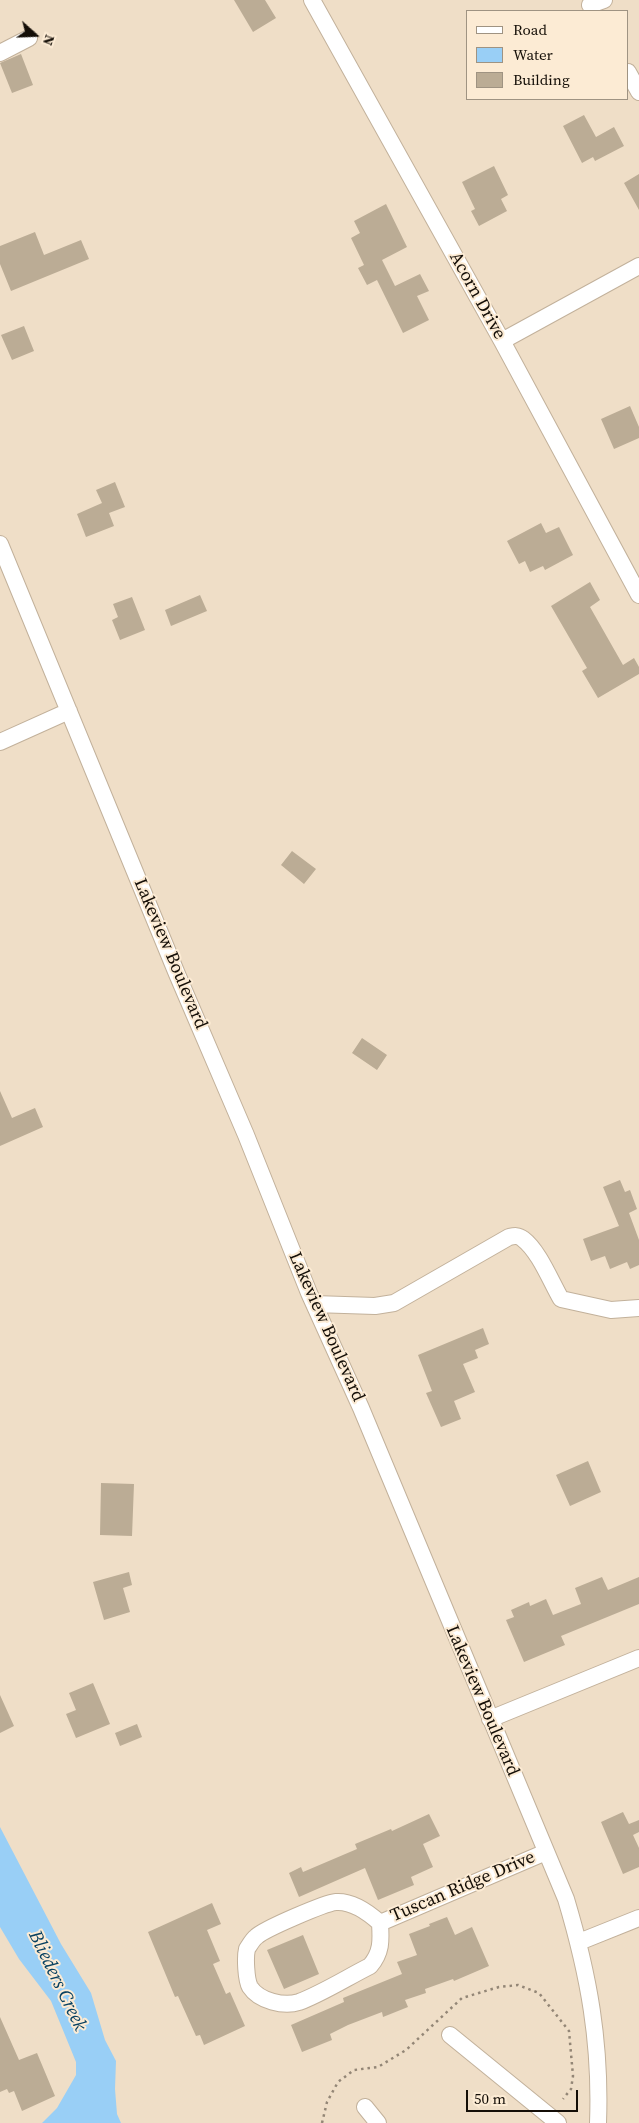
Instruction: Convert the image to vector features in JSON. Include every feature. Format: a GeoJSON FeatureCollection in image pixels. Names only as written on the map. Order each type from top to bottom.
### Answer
{"type":"FeatureCollection","features":[{"type":"Feature","properties":{"kind":"street","name":"Acorn Drive"},"geometry":{"type":"LineString","coordinates":[[312,0],[502,341],[639,595]]}},
{"type":"Feature","properties":{"kind":"street"},"geometry":{"type":"LineString","coordinates":[[0,53],[30,38]]}},
{"type":"Feature","properties":{"kind":"street"},"geometry":{"type":"LineString","coordinates":[[629,74],[639,92]]}},
{"type":"Feature","properties":{"kind":"street"},"geometry":{"type":"LineString","coordinates":[[502,341],[639,266]]}},
{"type":"Feature","properties":{"kind":"street","name":"Lakeview Boulevard"},"geometry":{"type":"LineString","coordinates":[[0,544],[176,974],[246,1135],[314,1304],[361,1408],[566,1899],[589,1983],[596,2032],[598,2123]]}},
{"type":"Feature","properties":{"kind":"street"},"geometry":{"type":"LineString","coordinates":[[0,742],[69,711]]}},
{"type":"Feature","properties":{"kind":"street"},"geometry":{"type":"LineString","coordinates":[[314,1304],[375,1306],[394,1303],[508,1237],[516,1236],[524,1239],[537,1255],[561,1299],[611,1310],[639,1308]]}},
{"type":"Feature","properties":{"kind":"street"},"geometry":{"type":"LineString","coordinates":[[490,1719],[639,1658]]}},
{"type":"Feature","properties":{"kind":"street","name":"Tuscan Ridge Drive"},"geometry":{"type":"LineString","coordinates":[[380,1922],[546,1852]]}},
{"type":"Feature","properties":{"kind":"street","name":"Tuscan Ridge Drive"},"geometry":{"type":"LineString","coordinates":[[338,1902],[369,1912],[380,1922],[382,1945],[377,1957],[370,1966],[297,2003],[279,2003],[264,1998],[250,1987],[246,1964],[248,1949],[257,1936],[321,1905],[338,1902]]}},
{"type":"Feature","properties":{"kind":"street"},"geometry":{"type":"LineString","coordinates":[[579,1942],[639,1918]]}},
{"type":"Feature","properties":{"kind":"street"},"geometry":{"type":"LineString","coordinates":[[450,2035],[558,2123]]}},
{"type":"Feature","properties":{"kind":"street"},"geometry":{"type":"LineString","coordinates":[[366,2108],[378,2123]]}},
{"type":"Feature","properties":{"kind":"water","name":"Blieders Creek"},"geometry":{"type":"Polygon","coordinates":[[[0,1827],[61,1944],[91,1993],[105,2040],[116,2061],[115,2089],[117,2114],[121,2123],[42,2123],[57,2108],[76,2075],[76,2062],[51,2001],[19,1959],[0,1927],[0,1827]]]}},
{"type":"Feature","properties":{"kind":"building"},"geometry":{"type":"Polygon","coordinates":[[[234,0],[265,0],[276,18],[253,32],[234,0]]]}},
{"type":"Feature","properties":{"kind":"building"},"geometry":{"type":"Polygon","coordinates":[[[21,54],[33,85],[12,93],[0,63],[21,54]]]}},
{"type":"Feature","properties":{"kind":"building"},"geometry":{"type":"Polygon","coordinates":[[[584,115],[596,137],[614,127],[624,146],[595,161],[593,157],[582,163],[563,126],[584,115]]]}},
{"type":"Feature","properties":{"kind":"building"},"geometry":{"type":"Polygon","coordinates":[[[494,166],[508,195],[501,199],[507,211],[479,226],[471,211],[475,209],[462,182],[494,166]]]}},
{"type":"Feature","properties":{"kind":"building"},"geometry":{"type":"Polygon","coordinates":[[[639,174],[639,210],[624,183],[639,174]]]}},
{"type":"Feature","properties":{"kind":"building"},"geometry":{"type":"Polygon","coordinates":[[[386,204],[407,247],[382,260],[395,286],[420,274],[429,291],[417,296],[429,320],[403,333],[377,280],[367,285],[358,268],[364,265],[351,238],[360,233],[354,221],[386,204]]]}},
{"type":"Feature","properties":{"kind":"building"},"geometry":{"type":"Polygon","coordinates":[[[35,232],[44,255],[81,240],[89,259],[11,291],[0,264],[0,246],[35,232]]]}},
{"type":"Feature","properties":{"kind":"building"},"geometry":{"type":"Polygon","coordinates":[[[24,326],[34,351],[12,360],[1,335],[24,326]]]}},
{"type":"Feature","properties":{"kind":"building"},"geometry":{"type":"Polygon","coordinates":[[[630,406],[639,427],[639,438],[614,449],[601,419],[630,406]]]}},
{"type":"Feature","properties":{"kind":"building"},"geometry":{"type":"Polygon","coordinates":[[[115,482],[125,507],[109,513],[114,526],[86,537],[77,514],[102,503],[96,490],[115,482]]]}},
{"type":"Feature","properties":{"kind":"building"},"geometry":{"type":"Polygon","coordinates":[[[541,523],[546,533],[559,527],[573,555],[545,570],[543,566],[530,572],[525,561],[519,564],[507,541],[541,523]]]}},
{"type":"Feature","properties":{"kind":"building"},"geometry":{"type":"Polygon","coordinates":[[[590,582],[600,600],[590,607],[623,665],[634,658],[639,667],[639,674],[598,698],[582,671],[587,668],[551,606],[590,582]]]}},
{"type":"Feature","properties":{"kind":"building"},"geometry":{"type":"Polygon","coordinates":[[[200,595],[207,611],[171,626],[165,610],[200,595]]]}},
{"type":"Feature","properties":{"kind":"building"},"geometry":{"type":"Polygon","coordinates":[[[132,597],[145,630],[120,640],[112,620],[118,617],[113,604],[132,597]]]}},
{"type":"Feature","properties":{"kind":"building"},"geometry":{"type":"Polygon","coordinates":[[[292,851],[316,869],[304,884],[281,865],[292,851]]]}},
{"type":"Feature","properties":{"kind":"building"},"geometry":{"type":"Polygon","coordinates":[[[362,1038],[387,1055],[377,1070],[352,1053],[362,1038]]]}},
{"type":"Feature","properties":{"kind":"building"},"geometry":{"type":"Polygon","coordinates":[[[0,1091],[12,1118],[35,1108],[43,1127],[0,1146],[0,1091]]]}},
{"type":"Feature","properties":{"kind":"building"},"geometry":{"type":"Polygon","coordinates":[[[620,1180],[625,1192],[630,1190],[637,1209],[629,1213],[639,1240],[639,1265],[630,1269],[627,1262],[610,1269],[605,1256],[591,1261],[583,1239],[619,1226],[603,1187],[620,1180]]]}},
{"type":"Feature","properties":{"kind":"building"},"geometry":{"type":"Polygon","coordinates":[[[483,1328],[489,1344],[475,1350],[478,1358],[463,1364],[475,1392],[454,1401],[461,1419],[441,1427],[426,1393],[432,1391],[418,1355],[483,1328]]]}},
{"type":"Feature","properties":{"kind":"building"},"geometry":{"type":"Polygon","coordinates":[[[588,1461],[601,1492],[570,1506],[556,1475],[588,1461]]]}},
{"type":"Feature","properties":{"kind":"building"},"geometry":{"type":"Polygon","coordinates":[[[101,1483],[134,1484],[132,1536],[100,1535],[101,1483]]]}},
{"type":"Feature","properties":{"kind":"building"},"geometry":{"type":"Polygon","coordinates":[[[129,1572],[132,1585],[123,1588],[130,1612],[104,1620],[93,1582],[129,1572]]]}},
{"type":"Feature","properties":{"kind":"building"},"geometry":{"type":"Polygon","coordinates":[[[602,1577],[608,1590],[639,1577],[639,1604],[561,1636],[565,1645],[524,1662],[506,1620],[514,1617],[511,1610],[529,1602],[530,1606],[546,1599],[553,1615],[581,1604],[575,1588],[602,1577]]]}},
{"type":"Feature","properties":{"kind":"building"},"geometry":{"type":"Polygon","coordinates":[[[93,1683],[110,1724],[76,1738],[66,1714],[76,1710],[69,1693],[93,1683]]]}},
{"type":"Feature","properties":{"kind":"building"},"geometry":{"type":"Polygon","coordinates":[[[0,1695],[14,1726],[0,1733],[0,1695]]]}},
{"type":"Feature","properties":{"kind":"building"},"geometry":{"type":"Polygon","coordinates":[[[137,1724],[142,1737],[120,1746],[115,1733],[137,1724]]]}},
{"type":"Feature","properties":{"kind":"building"},"geometry":{"type":"Polygon","coordinates":[[[623,1812],[629,1824],[639,1820],[639,1832],[633,1835],[639,1848],[639,1867],[623,1874],[601,1822],[623,1812]]]}},
{"type":"Feature","properties":{"kind":"building"},"geometry":{"type":"Polygon","coordinates":[[[429,1814],[440,1836],[423,1844],[433,1867],[411,1877],[414,1885],[378,1900],[365,1868],[299,1897],[289,1873],[301,1867],[303,1872],[357,1849],[355,1844],[391,1829],[392,1831],[429,1814]]]}},
{"type":"Feature","properties":{"kind":"building"},"geometry":{"type":"Polygon","coordinates":[[[212,1903],[221,1924],[207,1930],[220,1961],[213,1964],[226,1994],[230,1992],[245,2026],[204,2045],[200,2035],[196,2036],[178,1996],[175,1997],[148,1932],[212,1903]]]}},
{"type":"Feature","properties":{"kind":"building"},"geometry":{"type":"Polygon","coordinates":[[[447,1917],[455,1935],[472,1927],[489,1966],[454,1981],[453,1979],[425,1989],[426,1993],[405,2000],[408,2007],[383,2017],[382,2012],[348,2025],[330,2034],[332,2040],[302,2052],[291,2025],[344,2002],[343,1998],[402,1974],[397,1962],[417,1955],[409,1934],[447,1917]]]}},
{"type":"Feature","properties":{"kind":"building"},"geometry":{"type":"Polygon","coordinates":[[[303,1935],[319,1974],[284,1989],[267,1950],[303,1935]]]}},
{"type":"Feature","properties":{"kind":"building"},"geometry":{"type":"Polygon","coordinates":[[[0,2017],[19,2060],[37,2053],[55,2096],[22,2111],[14,2091],[9,2093],[7,2089],[0,2092],[0,2017]]]}}]}
